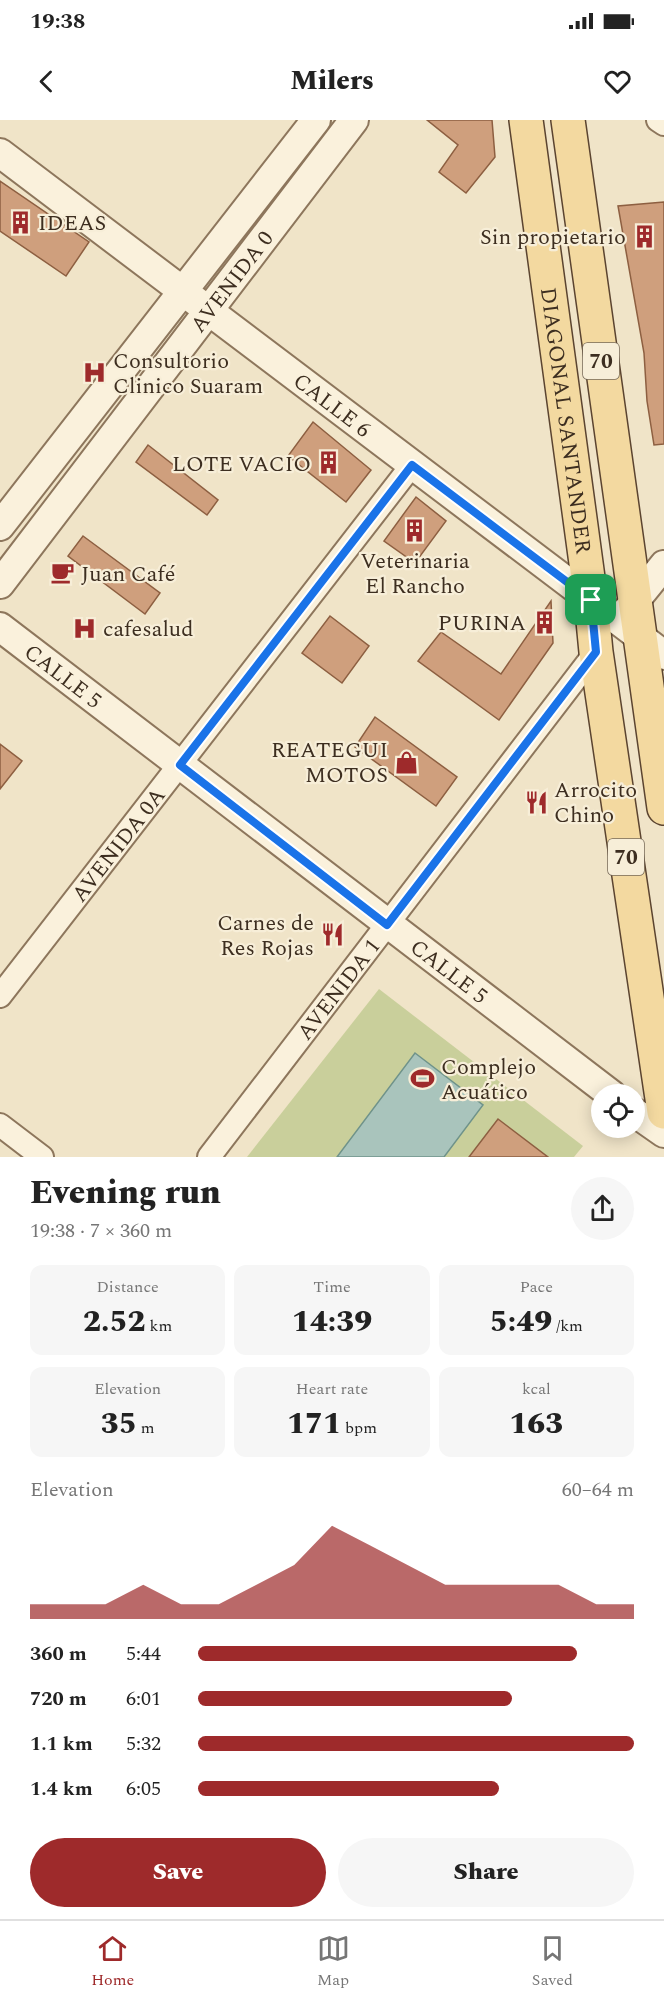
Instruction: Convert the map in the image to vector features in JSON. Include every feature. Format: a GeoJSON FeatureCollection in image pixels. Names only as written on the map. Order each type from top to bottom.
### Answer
{"type":"FeatureCollection","features":[{"type":"Feature","properties":{"kind":"main road","name":"DIAGONAL SANTANDER"},"geometry":{"type":"LineString","coordinates":[[526,120],[591,600],[596,652],[664,1112]]}},
{"type":"Feature","properties":{"kind":"main road","name":"DIAGONAL SANTANDER"},"geometry":{"type":"LineString","coordinates":[[568,120],[664,808]]}},
{"type":"Feature","properties":{"kind":"street","name":"AVENIDA 0"},"geometry":{"type":"LineString","coordinates":[[0,526],[181,290],[316,120]]}},
{"type":"Feature","properties":{"kind":"street","name":"AVENIDA 0"},"geometry":{"type":"LineString","coordinates":[[0,584],[354,120]]}},
{"type":"Feature","properties":{"kind":"street"},"geometry":{"type":"LineString","coordinates":[[658,120],[664,124]]}},
{"type":"Feature","properties":{"kind":"street","name":"CALLE 6"},"geometry":{"type":"LineString","coordinates":[[0,153],[591,600],[640,629]]}},
{"type":"Feature","properties":{"kind":"street","name":"AVENIDA 0A"},"geometry":{"type":"LineString","coordinates":[[0,996],[412,465]]}},
{"type":"Feature","properties":{"kind":"street","name":"AVENIDA 1"},"geometry":{"type":"LineString","coordinates":[[209,1157],[596,652],[640,629],[664,565]]}},
{"type":"Feature","properties":{"kind":"street","name":"CALLE 5"},"geometry":{"type":"LineString","coordinates":[[0,627],[597,1084]]}},
{"type":"Feature","properties":{"kind":"street"},"geometry":{"type":"LineString","coordinates":[[645,1120],[664,1133]]}},
{"type":"Feature","properties":{"kind":"street"},"geometry":{"type":"LineString","coordinates":[[0,1125],[42,1157]]}},
{"type":"Feature","properties":{"kind":"green space"},"geometry":{"type":"Polygon","coordinates":[[[379,989],[583,1146],[574,1157],[247,1157],[379,989]]]}},
{"type":"Feature","properties":{"kind":"water","name":"Complejo Acuático"},"geometry":{"type":"Polygon","coordinates":[[[415,1053],[483,1105],[444,1157],[337,1157],[415,1053]]]}},
{"type":"Feature","properties":{"kind":"building"},"geometry":{"type":"Polygon","coordinates":[[[427,120],[492,120],[495,157],[466,193],[439,172],[458,145],[427,120]]]}},
{"type":"Feature","properties":{"kind":"building"},"geometry":{"type":"Polygon","coordinates":[[[0,181],[89,242],[66,276],[0,231],[0,181]]]}},
{"type":"Feature","properties":{"kind":"building"},"geometry":{"type":"Polygon","coordinates":[[[664,202],[664,444],[654,445],[647,401],[644,353],[618,206],[664,202]]]}},
{"type":"Feature","properties":{"kind":"building","name":"LOTE VACIO"},"geometry":{"type":"Polygon","coordinates":[[[313,422],[371,470],[346,502],[288,456],[313,422]]]}},
{"type":"Feature","properties":{"kind":"building"},"geometry":{"type":"Polygon","coordinates":[[[148,445],[218,500],[207,515],[136,462],[148,445]]]}},
{"type":"Feature","properties":{"kind":"building","name":"Veterinaria El Rancho"},"geometry":{"type":"Polygon","coordinates":[[[416,497],[446,521],[415,563],[384,541],[416,497]]]}},
{"type":"Feature","properties":{"kind":"building"},"geometry":{"type":"Polygon","coordinates":[[[83,536],[160,593],[145,614],[68,556],[83,536]]]}},
{"type":"Feature","properties":{"kind":"building"},"geometry":{"type":"Polygon","coordinates":[[[551,601],[553,643],[499,720],[418,661],[441,632],[501,674],[551,601]]]}},
{"type":"Feature","properties":{"kind":"building"},"geometry":{"type":"Polygon","coordinates":[[[330,616],[369,646],[342,683],[302,653],[330,616]]]}},
{"type":"Feature","properties":{"kind":"building","name":"REATEGUI MOTOS"},"geometry":{"type":"Polygon","coordinates":[[[375,717],[457,777],[436,806],[355,747],[375,717]]]}},
{"type":"Feature","properties":{"kind":"building"},"geometry":{"type":"Polygon","coordinates":[[[0,744],[22,761],[0,789],[0,744]]]}},
{"type":"Feature","properties":{"kind":"building"},"geometry":{"type":"Polygon","coordinates":[[[498,1119],[548,1157],[469,1157],[498,1119]]]}},
{"type":"Feature","properties":{"kind":"place","name":"IDEAS"},"geometry":{"type":"Point","coordinates":[20,222]}},
{"type":"Feature","properties":{"kind":"place","name":"Sin propietario"},"geometry":{"type":"Point","coordinates":[644,236]}},
{"type":"Feature","properties":{"kind":"place","name":"Consultorio Clinico Suaram"},"geometry":{"type":"Point","coordinates":[95,373]}},
{"type":"Feature","properties":{"kind":"place","name":"LOTE VACIO"},"geometry":{"type":"Point","coordinates":[329,463]}},
{"type":"Feature","properties":{"kind":"place","name":"Veterinaria El Rancho"},"geometry":{"type":"Point","coordinates":[415,531]}},
{"type":"Feature","properties":{"kind":"place","name":"Juan Café"},"geometry":{"type":"Point","coordinates":[63,573]}},
{"type":"Feature","properties":{"kind":"place","name":"PURINA"},"geometry":{"type":"Point","coordinates":[544,622]}},
{"type":"Feature","properties":{"kind":"place","name":"cafesalud"},"geometry":{"type":"Point","coordinates":[85,628]}},
{"type":"Feature","properties":{"kind":"place","name":"REATEGUI MOTOS"},"geometry":{"type":"Point","coordinates":[406,762]}},
{"type":"Feature","properties":{"kind":"place","name":"Arrocito Chino"},"geometry":{"type":"Point","coordinates":[536,802]}},
{"type":"Feature","properties":{"kind":"place","name":"Carnes de Res Rojas"},"geometry":{"type":"Point","coordinates":[332,935]}},
{"type":"Feature","properties":{"kind":"place","name":"Complejo Acuático"},"geometry":{"type":"Point","coordinates":[423,1079]}},
{"type":"Feature","properties":{"kind":"route"},"geometry":{"type":"LineString","coordinates":[[412,465],[591,600],[596,652],[387,925],[180,765],[412,465]]}}]}
